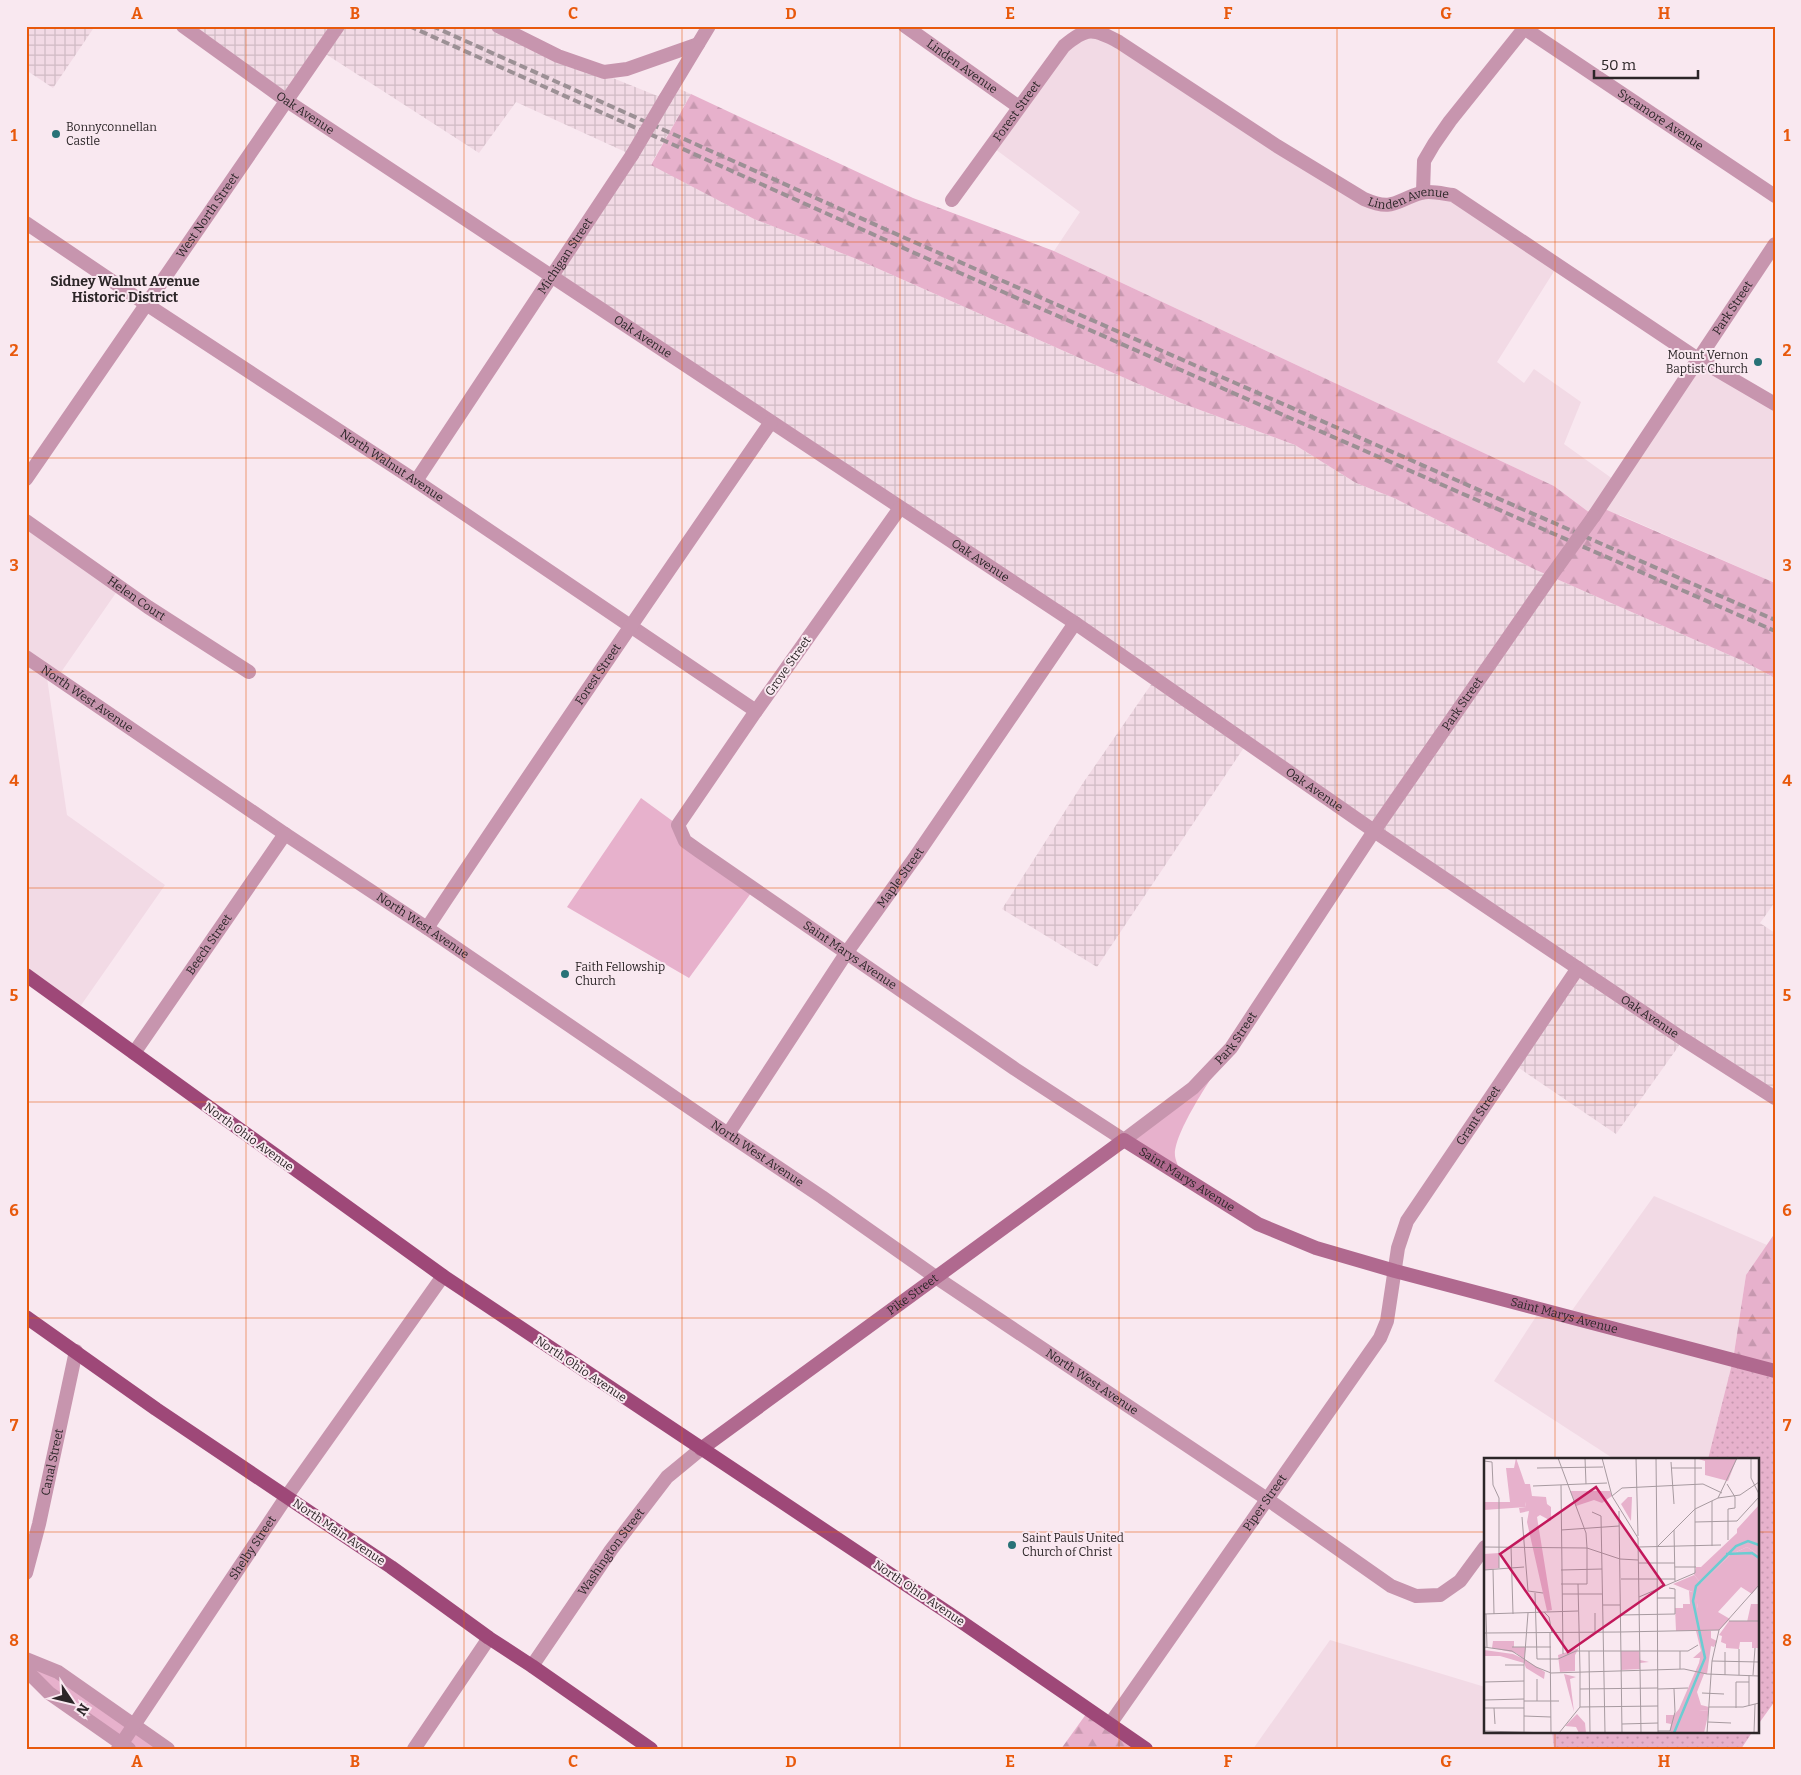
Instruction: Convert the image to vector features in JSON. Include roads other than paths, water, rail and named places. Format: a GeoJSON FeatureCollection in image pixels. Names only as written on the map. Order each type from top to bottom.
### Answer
{"type":"FeatureCollection","features":[{"type":"Feature","properties":{"kind":"main road","name":"North Ohio Avenue"},"geometry":{"type":"LineString","coordinates":[[26,975],[443,1276],[950,1614],[1146,1749]]}},
{"type":"Feature","properties":{"kind":"main road","name":"Saint Marys Avenue"},"geometry":{"type":"LineString","coordinates":[[1124,1140],[1258,1224],[1316,1248],[1395,1271],[1775,1371]]}},
{"type":"Feature","properties":{"kind":"main road","name":"Pike Street"},"geometry":{"type":"LineString","coordinates":[[701,1449],[1124,1140]]}},
{"type":"Feature","properties":{"kind":"main road","name":"North Main Avenue"},"geometry":{"type":"LineString","coordinates":[[26,1318],[76,1351],[156,1409],[391,1567],[489,1638],[651,1749]]}},
{"type":"Feature","properties":{"kind":"street","name":"Oak Avenue"},"geometry":{"type":"LineString","coordinates":[[183,26],[287,101],[1074,623],[1374,831],[1683,1039],[1775,1098]]}},
{"type":"Feature","properties":{"kind":"street","name":"West North Street"},"geometry":{"type":"LineString","coordinates":[[26,479],[338,26]]}},
{"type":"Feature","properties":{"kind":"street"},"geometry":{"type":"LineString","coordinates":[[498,26],[558,56],[604,72],[628,69],[698,44]]}},
{"type":"Feature","properties":{"kind":"street","name":"Michigan Street"},"geometry":{"type":"LineString","coordinates":[[416,481],[632,155],[709,26]]}},
{"type":"Feature","properties":{"kind":"street","name":"Linden Avenue"},"geometry":{"type":"LineString","coordinates":[[905,26],[1019,107]]}},
{"type":"Feature","properties":{"kind":"street"},"geometry":{"type":"LineString","coordinates":[[1423,192],[1424,161],[1434,144],[1524,27]]}},
{"type":"Feature","properties":{"kind":"street","name":"Sycamore Avenue"},"geometry":{"type":"LineString","coordinates":[[1524,27],[1775,196]]}},
{"type":"Feature","properties":{"kind":"street","name":"Linden Avenue"},"geometry":{"type":"LineString","coordinates":[[1089,32],[1101,32],[1119,42],[1277,146],[1364,199],[1378,204],[1397,204],[1423,192],[1453,195],[1698,358],[1775,404]]}},
{"type":"Feature","properties":{"kind":"street","name":"Forest Street"},"geometry":{"type":"LineString","coordinates":[[952,200],[1064,46],[1076,36],[1089,32]]}},
{"type":"Feature","properties":{"kind":"street","name":"North Walnut Avenue"},"geometry":{"type":"LineString","coordinates":[[26,223],[416,481],[756,711]]}},
{"type":"Feature","properties":{"kind":"street","name":"Park Street"},"geometry":{"type":"LineString","coordinates":[[1124,1140],[1193,1088],[1231,1048],[1374,831],[1594,516],[1775,244]]}},
{"type":"Feature","properties":{"kind":"street","name":"Forest Street"},"geometry":{"type":"LineString","coordinates":[[427,928],[554,737],[770,422]]}},
{"type":"Feature","properties":{"kind":"street","name":"Grove Street"},"geometry":{"type":"LineString","coordinates":[[678,825],[756,711],[900,508]]}},
{"type":"Feature","properties":{"kind":"street","name":"Helen Court"},"geometry":{"type":"LineString","coordinates":[[26,521],[148,607],[248,672]]}},
{"type":"Feature","properties":{"kind":"street","name":"Maple Street"},"geometry":{"type":"LineString","coordinates":[[728,1134],[847,952],[916,856],[1074,623]]}},
{"type":"Feature","properties":{"kind":"street","name":"North West Avenue"},"geometry":{"type":"LineString","coordinates":[[26,657],[822,1197],[937,1278],[1267,1499],[1391,1586],[1416,1596],[1440,1595],[1460,1581],[1484,1548]]}},
{"type":"Feature","properties":{"kind":"street","name":"Saint Marys Avenue"},"geometry":{"type":"LineString","coordinates":[[678,825],[685,840],[692,846],[1015,1069],[1124,1140]]}},
{"type":"Feature","properties":{"kind":"street","name":"Beech Street"},"geometry":{"type":"LineString","coordinates":[[134,1054],[285,834]]}},
{"type":"Feature","properties":{"kind":"street","name":"Grant Street"},"geometry":{"type":"LineString","coordinates":[[1395,1271],[1398,1248],[1407,1222],[1578,968]]}},
{"type":"Feature","properties":{"kind":"street","name":"Piper Street"},"geometry":{"type":"LineString","coordinates":[[1110,1724],[1380,1338],[1387,1321],[1395,1271]]}},
{"type":"Feature","properties":{"kind":"street","name":"Shelby Street"},"geometry":{"type":"LineString","coordinates":[[123,1747],[134,1726],[287,1496],[443,1276]]}},
{"type":"Feature","properties":{"kind":"street","name":"Canal Street"},"geometry":{"type":"LineString","coordinates":[[26,1573],[39,1524],[76,1351]]}},
{"type":"Feature","properties":{"kind":"street","name":"Washington Street"},"geometry":{"type":"LineString","coordinates":[[532,1666],[611,1550],[667,1477],[701,1449]]}},
{"type":"Feature","properties":{"kind":"street"},"geometry":{"type":"LineString","coordinates":[[414,1749],[489,1638]]}},
{"type":"Feature","properties":{"kind":"street"},"geometry":{"type":"LineString","coordinates":[[26,1659],[58,1672],[168,1749]]}},
{"type":"Feature","properties":{"kind":"street"},"geometry":{"type":"LineString","coordinates":[[26,1670],[49,1693],[123,1747]]}},
{"type":"Feature","properties":{"kind":"railway"},"geometry":{"type":"LineString","coordinates":[[409,26],[919,255],[1775,631]]}},
{"type":"Feature","properties":{"kind":"railway"},"geometry":{"type":"LineString","coordinates":[[432,26],[905,238],[1775,620]]}},
{"type":"Feature","properties":{"kind":"place","name":"Bonnyconnellan Castle"},"geometry":{"type":"Point","coordinates":[56,134]}},
{"type":"Feature","properties":{"kind":"place","name":"Mount Vernon Baptist Church"},"geometry":{"type":"Point","coordinates":[1758,362]}},
{"type":"Feature","properties":{"kind":"place","name":"Faith Fellowship Church"},"geometry":{"type":"Point","coordinates":[565,974]}},
{"type":"Feature","properties":{"kind":"place","name":"Saint Pauls United Church of Christ"},"geometry":{"type":"Point","coordinates":[1012,1545]}},
{"type":"Feature","properties":{"kind":"district","name":"Sidney Walnut Avenue Historic District"},"geometry":{"type":"Point","coordinates":[125,290]}}]}
